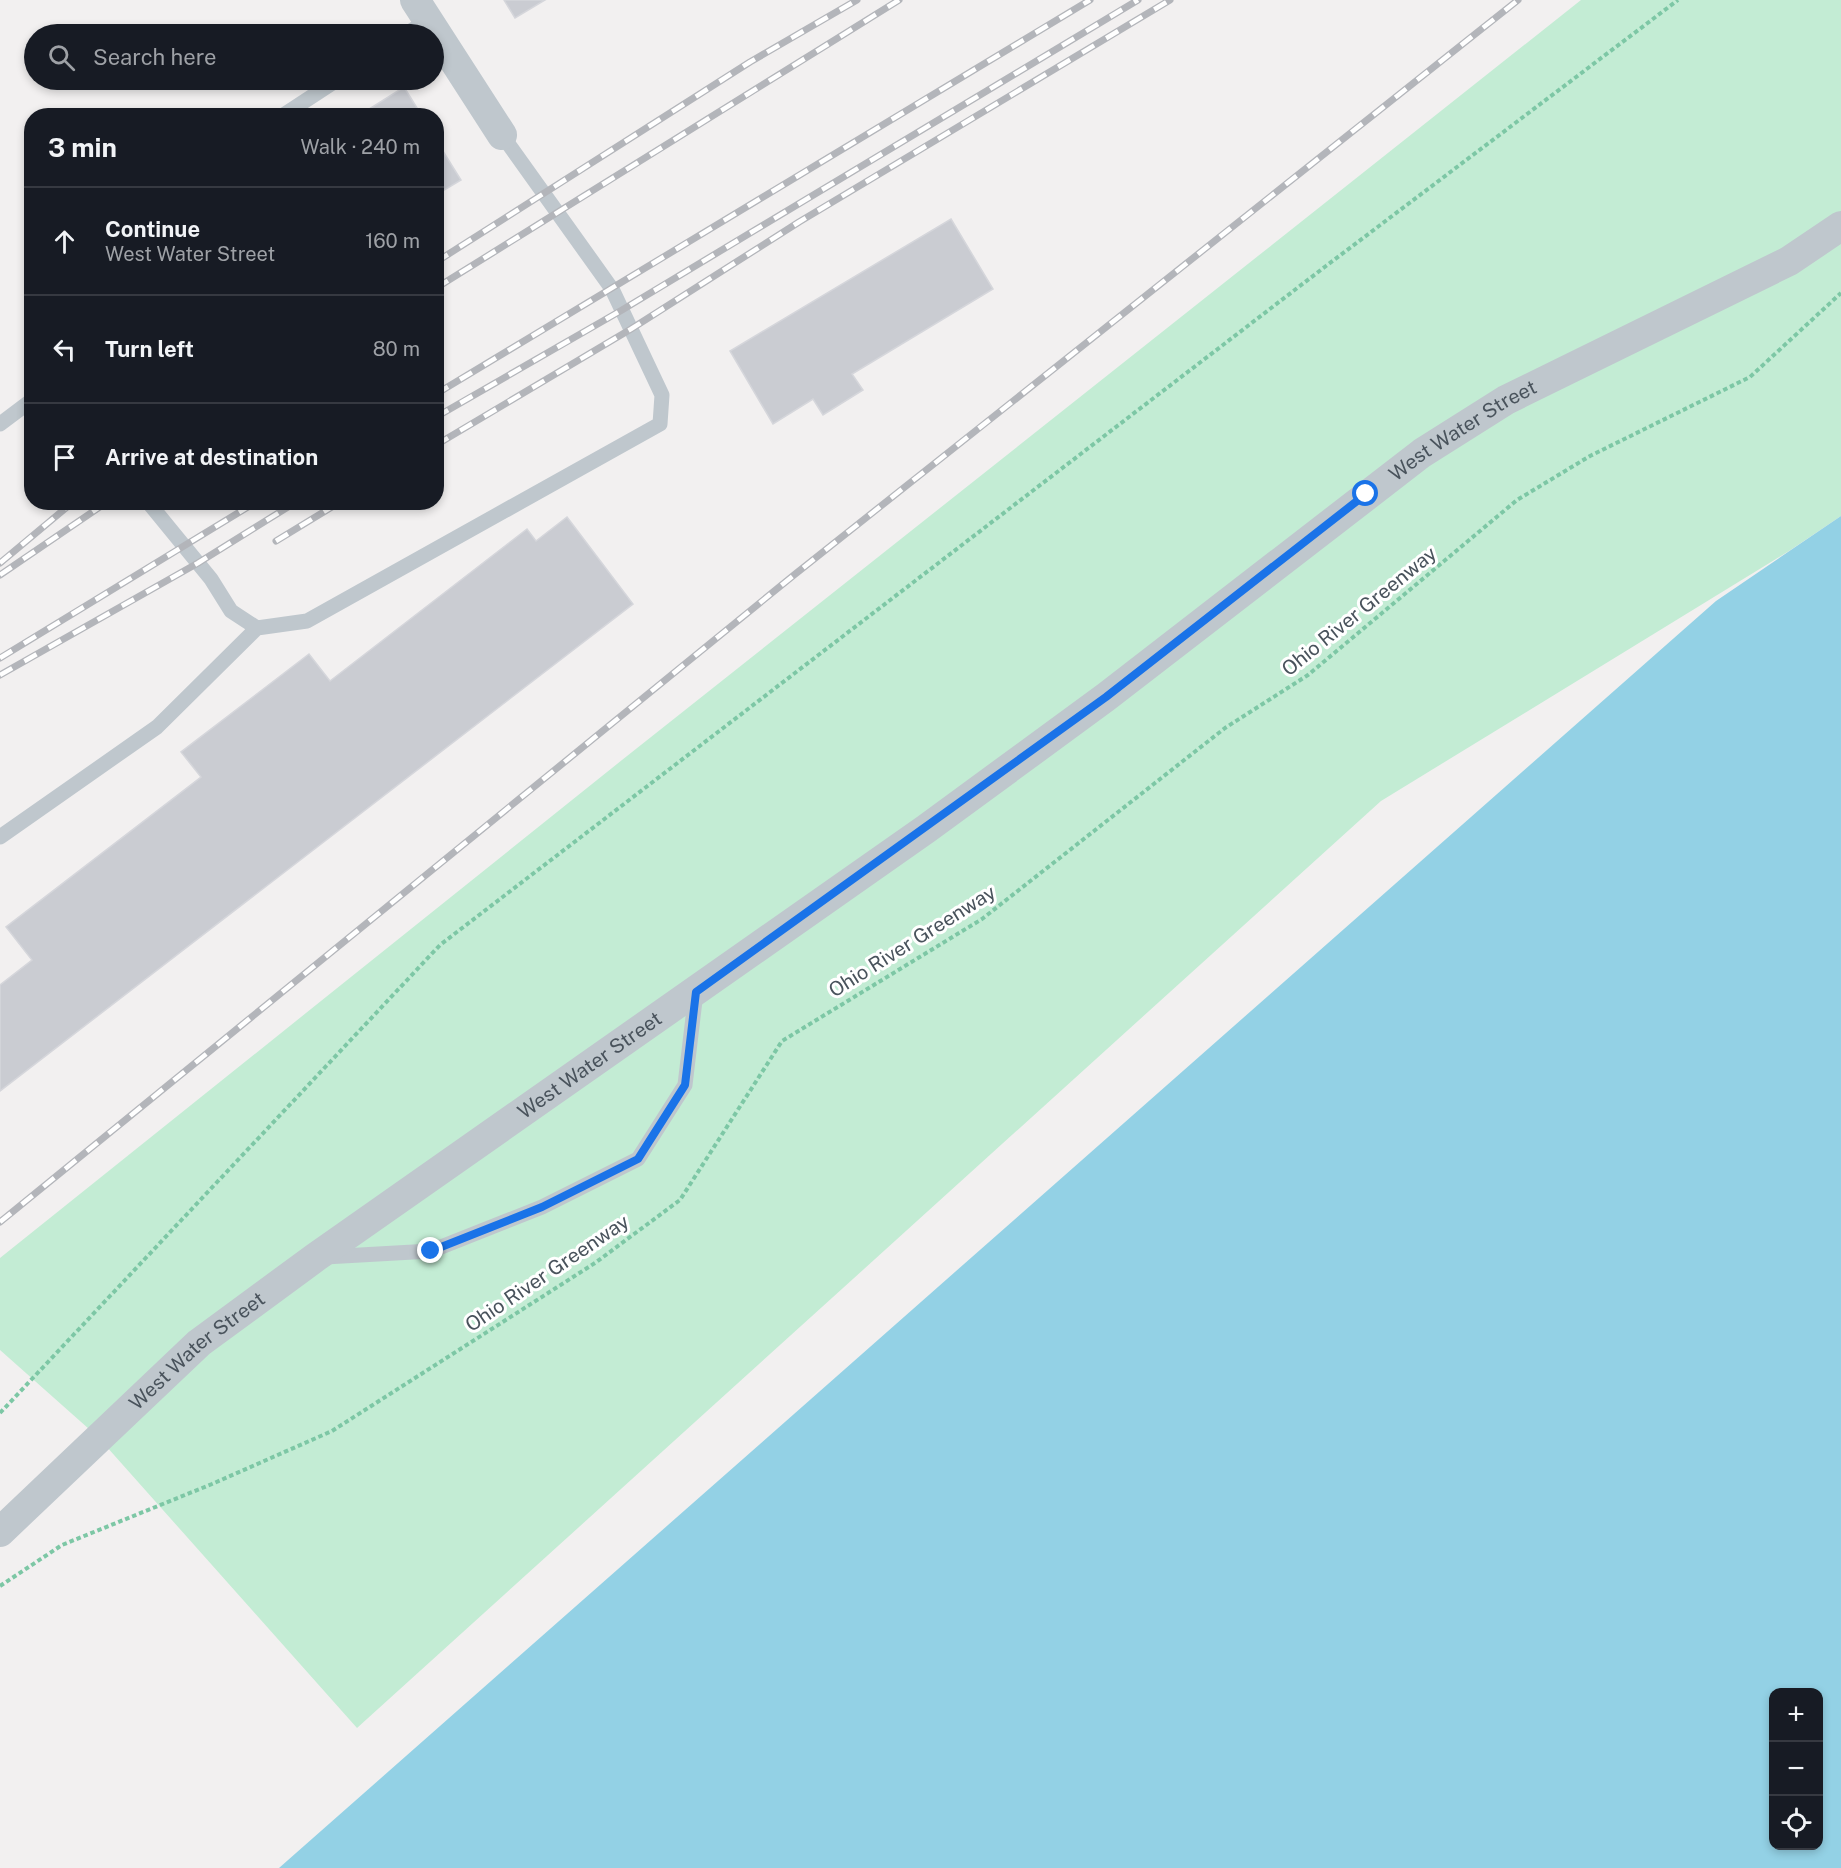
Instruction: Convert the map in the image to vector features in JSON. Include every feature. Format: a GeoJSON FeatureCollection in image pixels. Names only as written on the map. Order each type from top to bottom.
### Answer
{"type":"FeatureCollection","features":[{"type":"Feature","properties":{"kind":"street"},"geometry":{"type":"LineString","coordinates":[[444,56],[502,135]]}},
{"type":"Feature","properties":{"kind":"street","name":"West Water Street"},"geometry":{"type":"LineString","coordinates":[[0,1533],[199,1343],[316,1257],[696,992],[1106,697],[1422,453],[1506,400],[1789,261],[1841,226]]}},
{"type":"Feature","properties":{"kind":"lane"},"geometry":{"type":"LineString","coordinates":[[294,108],[322,90]]}},
{"type":"Feature","properties":{"kind":"lane"},"geometry":{"type":"LineString","coordinates":[[0,837],[157,727],[257,628],[307,621],[660,424],[662,395],[612,289],[502,135]]}},
{"type":"Feature","properties":{"kind":"lane"},"geometry":{"type":"LineString","coordinates":[[0,424],[24,406]]}},
{"type":"Feature","properties":{"kind":"lane"},"geometry":{"type":"LineString","coordinates":[[155,510],[211,579],[231,611],[257,628]]}},
{"type":"Feature","properties":{"kind":"lane"},"geometry":{"type":"LineString","coordinates":[[316,1257],[431,1251],[542,1207],[638,1159],[685,1085],[696,992]]}},
{"type":"Feature","properties":{"kind":"path"},"geometry":{"type":"LineString","coordinates":[[0,1413],[440,945],[1326,266],[1678,0]]}},
{"type":"Feature","properties":{"kind":"path","name":"Ohio River Greenway"},"geometry":{"type":"LineString","coordinates":[[0,1586],[62,1545],[212,1484],[332,1431],[595,1263],[680,1200],[782,1041],[982,918],[1225,728],[1308,675],[1517,500],[1590,456],[1750,377],[1841,293]]}},
{"type":"Feature","properties":{"kind":"green space"},"geometry":{"type":"Polygon","coordinates":[[[1581,0],[1841,0],[1841,516],[1789,551],[1381,801],[357,1728],[98,1437],[0,1350],[0,1258],[622,760],[1581,0]]]}},
{"type":"Feature","properties":{"kind":"water"},"geometry":{"type":"Polygon","coordinates":[[[1841,516],[1841,1868],[279,1868],[1716,601],[1841,516]]]}},
{"type":"Feature","properties":{"kind":"building"},"geometry":{"type":"Polygon","coordinates":[[[504,0],[545,0],[515,18],[504,0]]]}},
{"type":"Feature","properties":{"kind":"building"},"geometry":{"type":"Polygon","coordinates":[[[399,90],[406,90],[417,108],[371,108],[399,90]]]}},
{"type":"Feature","properties":{"kind":"building"},"geometry":{"type":"Polygon","coordinates":[[[444,153],[461,180],[444,190],[444,153]]]}},
{"type":"Feature","properties":{"kind":"building"},"geometry":{"type":"Polygon","coordinates":[[[951,219],[993,289],[852,374],[863,390],[823,415],[813,399],[773,424],[730,351],[951,219]]]}},
{"type":"Feature","properties":{"kind":"building"},"geometry":{"type":"Polygon","coordinates":[[[567,517],[633,604],[0,1091],[0,985],[32,960],[6,927],[201,777],[181,752],[309,654],[330,681],[527,529],[536,541],[567,517]]]}},
{"type":"Feature","properties":{"kind":"railway"},"geometry":{"type":"LineString","coordinates":[[444,257],[750,62],[857,0]]}},
{"type":"Feature","properties":{"kind":"railway"},"geometry":{"type":"LineString","coordinates":[[444,283],[899,0]]}},
{"type":"Feature","properties":{"kind":"railway"},"geometry":{"type":"LineString","coordinates":[[444,389],[1090,0]]}},
{"type":"Feature","properties":{"kind":"railway"},"geometry":{"type":"LineString","coordinates":[[444,412],[622,310],[1138,0]]}},
{"type":"Feature","properties":{"kind":"railway"},"geometry":{"type":"LineString","coordinates":[[444,440],[631,329],[799,222],[1170,0]]}},
{"type":"Feature","properties":{"kind":"railway"},"geometry":{"type":"LineString","coordinates":[[0,1222],[794,575],[1518,0]]}},
{"type":"Feature","properties":{"kind":"railway"},"geometry":{"type":"LineString","coordinates":[[0,563],[63,510]]}},
{"type":"Feature","properties":{"kind":"railway"},"geometry":{"type":"LineString","coordinates":[[0,575],[95,510]]}},
{"type":"Feature","properties":{"kind":"railway"},"geometry":{"type":"LineString","coordinates":[[0,658],[243,510]]}},
{"type":"Feature","properties":{"kind":"railway"},"geometry":{"type":"LineString","coordinates":[[0,675],[198,563],[283,510]]}},
{"type":"Feature","properties":{"kind":"railway"},"geometry":{"type":"LineString","coordinates":[[276,541],[327,510]]}},
{"type":"Feature","properties":{"kind":"route"},"geometry":{"type":"LineString","coordinates":[[431,1251],[542,1207],[638,1159],[685,1085],[696,992],[927,829],[1106,697],[1366,494]]}}]}
